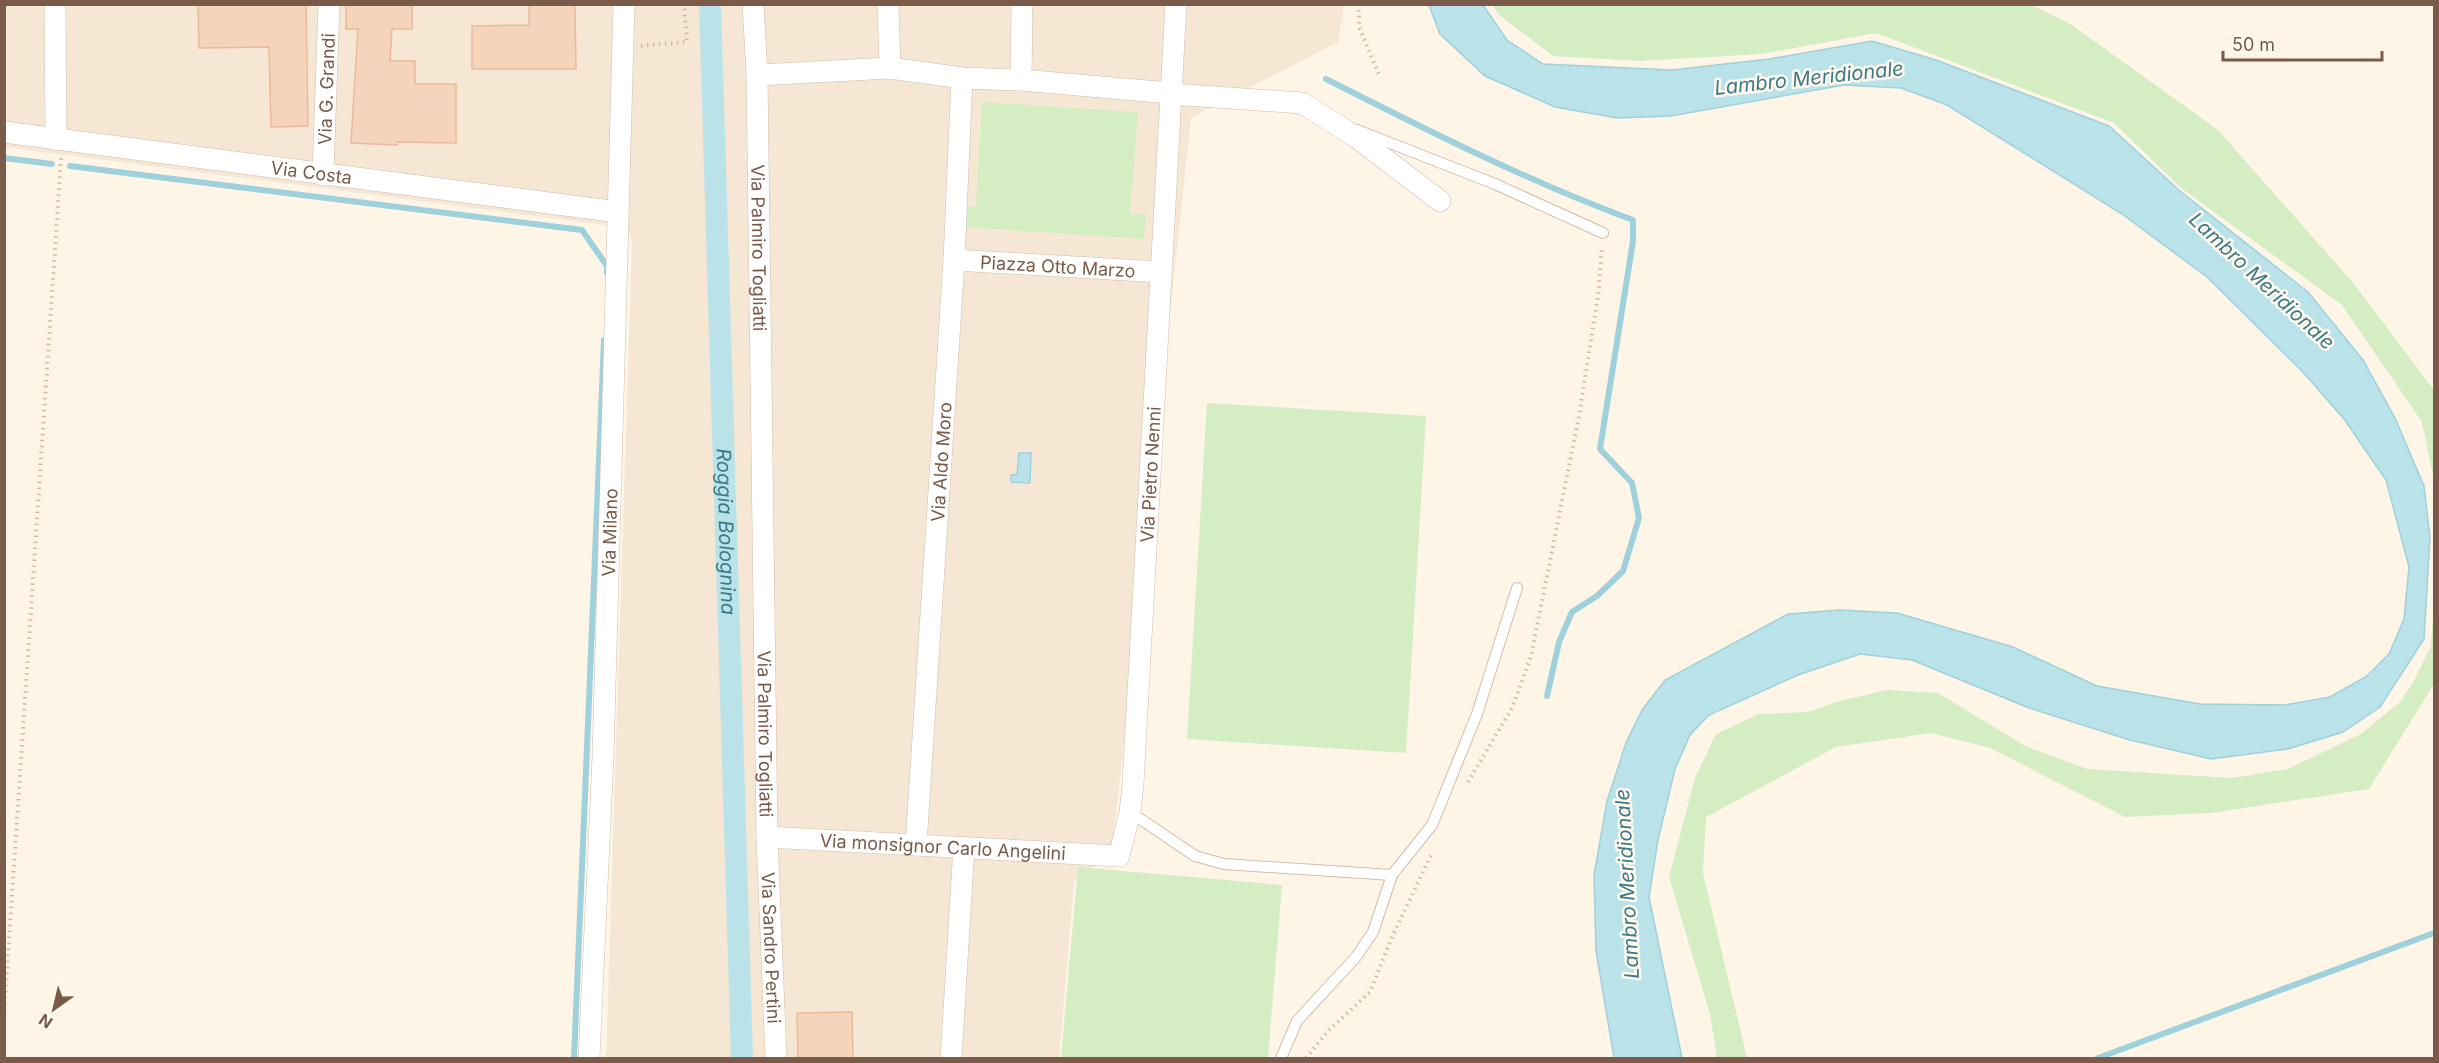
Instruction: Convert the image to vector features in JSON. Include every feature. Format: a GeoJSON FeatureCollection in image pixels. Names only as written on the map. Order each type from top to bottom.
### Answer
{"type":"FeatureCollection","features":[{"type":"Feature","properties":{"kind":"street"},"geometry":{"type":"LineString","coordinates":[[55,4],[56,140]]}},
{"type":"Feature","properties":{"kind":"street","name":"Via G. Grandi"},"geometry":{"type":"LineString","coordinates":[[323,175],[330,4]]}},
{"type":"Feature","properties":{"kind":"street","name":"Via Milano"},"geometry":{"type":"LineString","coordinates":[[589,1059],[603,757],[624,4]]}},
{"type":"Feature","properties":{"kind":"street","name":"Via Palmiro Togliatti"},"geometry":{"type":"LineString","coordinates":[[753,4],[757,75],[767,837]]}},
{"type":"Feature","properties":{"kind":"street"},"geometry":{"type":"LineString","coordinates":[[888,4],[890,68]]}},
{"type":"Feature","properties":{"kind":"street"},"geometry":{"type":"LineString","coordinates":[[1022,4],[1022,80]]}},
{"type":"Feature","properties":{"kind":"street","name":"Via Pietro Nenni"},"geometry":{"type":"LineString","coordinates":[[1119,856],[1130,812],[1176,4]]}},
{"type":"Feature","properties":{"kind":"street"},"geometry":{"type":"LineString","coordinates":[[757,75],[890,68],[962,78],[1022,80],[1302,103],[1356,137],[1440,201]]}},
{"type":"Feature","properties":{"kind":"street","name":"Via Aldo Moro"},"geometry":{"type":"LineString","coordinates":[[916,845],[954,260],[962,78]]}},
{"type":"Feature","properties":{"kind":"street","name":"Via Costa"},"geometry":{"type":"LineString","coordinates":[[4,132],[618,212]]}},
{"type":"Feature","properties":{"kind":"street","name":"Piazza Otto Marzo"},"geometry":{"type":"LineString","coordinates":[[954,260],[1161,272]]}},
{"type":"Feature","properties":{"kind":"street","name":"Via monsignor Carlo Angelini"},"geometry":{"type":"LineString","coordinates":[[767,837],[1119,856]]}},
{"type":"Feature","properties":{"kind":"street","name":"Via Sandro Pertini"},"geometry":{"type":"LineString","coordinates":[[767,837],[776,1059]]}},
{"type":"Feature","properties":{"kind":"street"},"geometry":{"type":"LineString","coordinates":[[951,1059],[964,847]]}},
{"type":"Feature","properties":{"kind":"lane"},"geometry":{"type":"LineString","coordinates":[[1331,122],[1385,140],[1473,175],[1603,233]]}},
{"type":"Feature","properties":{"kind":"lane"},"geometry":{"type":"LineString","coordinates":[[1281,1059],[1297,1021],[1356,957],[1373,932],[1392,875],[1432,825],[1477,714],[1517,588]]}},
{"type":"Feature","properties":{"kind":"lane"},"geometry":{"type":"LineString","coordinates":[[1130,812],[1195,856],[1224,864],[1392,875]]}},
{"type":"Feature","properties":{"kind":"path"},"geometry":{"type":"LineString","coordinates":[[623,47],[687,42],[684,4]]}},
{"type":"Feature","properties":{"kind":"path"},"geometry":{"type":"LineString","coordinates":[[1358,4],[1360,29],[1379,75]]}},
{"type":"Feature","properties":{"kind":"path"},"geometry":{"type":"LineString","coordinates":[[4,1016],[61,158],[56,140]]}},
{"type":"Feature","properties":{"kind":"shaded area"},"geometry":{"type":"Polygon","coordinates":[[[5,5],[1344,5],[1338,42],[1191,118],[1112,853],[1074,882],[1059,1058],[606,1058],[632,242],[628,228],[5,147],[5,5]]]}},
{"type":"Feature","properties":{"kind":"green space"},"geometry":{"type":"Polygon","coordinates":[[[1493,5],[2031,5],[2069,23],[2218,130],[2354,284],[2434,390],[2434,481],[2422,422],[2342,305],[2181,188],[2114,123],[1876,33],[1761,54],[1640,61],[1553,56],[1498,14],[1493,5]]]}},
{"type":"Feature","properties":{"kind":"green space"},"geometry":{"type":"Polygon","coordinates":[[[982,102],[1138,112],[1130,213],[1146,215],[1144,239],[962,227],[963,206],[976,207],[982,102]]]}},
{"type":"Feature","properties":{"kind":"green space"},"geometry":{"type":"Polygon","coordinates":[[[1207,403],[1426,416],[1406,753],[1187,739],[1207,403]]]}},
{"type":"Feature","properties":{"kind":"green space"},"geometry":{"type":"Polygon","coordinates":[[[2434,600],[2434,684],[2369,789],[2211,813],[2125,817],[1990,748],[1931,733],[1836,747],[1706,817],[1703,873],[1747,1058],[1717,1058],[1710,1014],[1669,877],[1695,778],[1716,734],[1759,714],[1808,712],[1839,701],[1888,690],[1938,693],[2027,747],[2087,769],[2231,778],[2288,769],[2361,734],[2400,702],[2413,683],[2431,646],[2434,600]]]}},
{"type":"Feature","properties":{"kind":"green space"},"geometry":{"type":"Polygon","coordinates":[[[1078,867],[1282,885],[1268,1058],[1061,1058],[1078,867]]]}},
{"type":"Feature","properties":{"kind":"water","name":"Lambro Meridionale"},"geometry":{"type":"Polygon","coordinates":[[[1429,5],[1483,5],[1507,40],[1543,64],[1672,70],[1769,59],[1872,41],[1936,60],[2109,126],[2180,191],[2308,292],[2363,360],[2395,418],[2424,486],[2430,537],[2424,639],[2380,707],[2343,732],[2288,749],[2211,759],[2130,740],[2029,708],[1912,660],[1860,654],[1798,675],[1709,715],[1690,735],[1675,769],[1658,840],[1649,897],[1682,1058],[1614,1058],[1596,951],[1594,875],[1607,801],[1626,743],[1642,710],[1665,680],[1788,614],[1839,610],[1897,613],[2013,647],[2097,686],[2200,704],[2285,705],[2330,697],[2367,676],[2389,654],[2404,619],[2409,567],[2386,480],[2344,419],[2302,371],[2207,277],[2122,214],[1947,105],[1901,88],[1844,85],[1671,116],[1617,118],[1555,107],[1485,76],[1440,34],[1429,5]]]}},
{"type":"Feature","properties":{"kind":"water"},"geometry":{"type":"Polygon","coordinates":[[[1019,453],[1031,453],[1030,483],[1011,482],[1011,475],[1017,475],[1019,453]]]}},
{"type":"Feature","properties":{"kind":"building"},"geometry":{"type":"Polygon","coordinates":[[[198,4],[306,4],[308,126],[271,127],[269,47],[199,48],[198,4]]]}},
{"type":"Feature","properties":{"kind":"building"},"geometry":{"type":"Polygon","coordinates":[[[346,4],[412,4],[412,29],[392,29],[390,61],[415,61],[415,84],[456,84],[456,143],[397,142],[397,145],[351,143],[358,29],[346,29],[346,4]]]}},
{"type":"Feature","properties":{"kind":"building"},"geometry":{"type":"Polygon","coordinates":[[[529,4],[575,4],[576,69],[472,69],[472,26],[529,25],[529,4]]]}},
{"type":"Feature","properties":{"kind":"building"},"geometry":{"type":"Polygon","coordinates":[[[852,1012],[853,1059],[798,1059],[797,1013],[852,1012]]]}},
{"type":"Feature","properties":{"kind":"waterway","name":"Roggia Bolognina"},"geometry":{"type":"LineString","coordinates":[[710,4],[742,1058]]}},
{"type":"Feature","properties":{"kind":"waterway"},"geometry":{"type":"LineString","coordinates":[[1326,79],[1516,172],[1633,220],[1633,241],[1600,449],[1632,483],[1639,518],[1623,571],[1597,596],[1572,612],[1559,642],[1547,696]]}},
{"type":"Feature","properties":{"kind":"waterway"},"geometry":{"type":"LineString","coordinates":[[4,158],[52,164]]}},
{"type":"Feature","properties":{"kind":"waterway"},"geometry":{"type":"LineString","coordinates":[[70,166],[582,230],[607,266],[607,273]]}},
{"type":"Feature","properties":{"kind":"waterway"},"geometry":{"type":"LineString","coordinates":[[574,1058],[604,340]]}},
{"type":"Feature","properties":{"kind":"waterway"},"geometry":{"type":"LineString","coordinates":[[2098,1058],[2434,933]]}}]}
